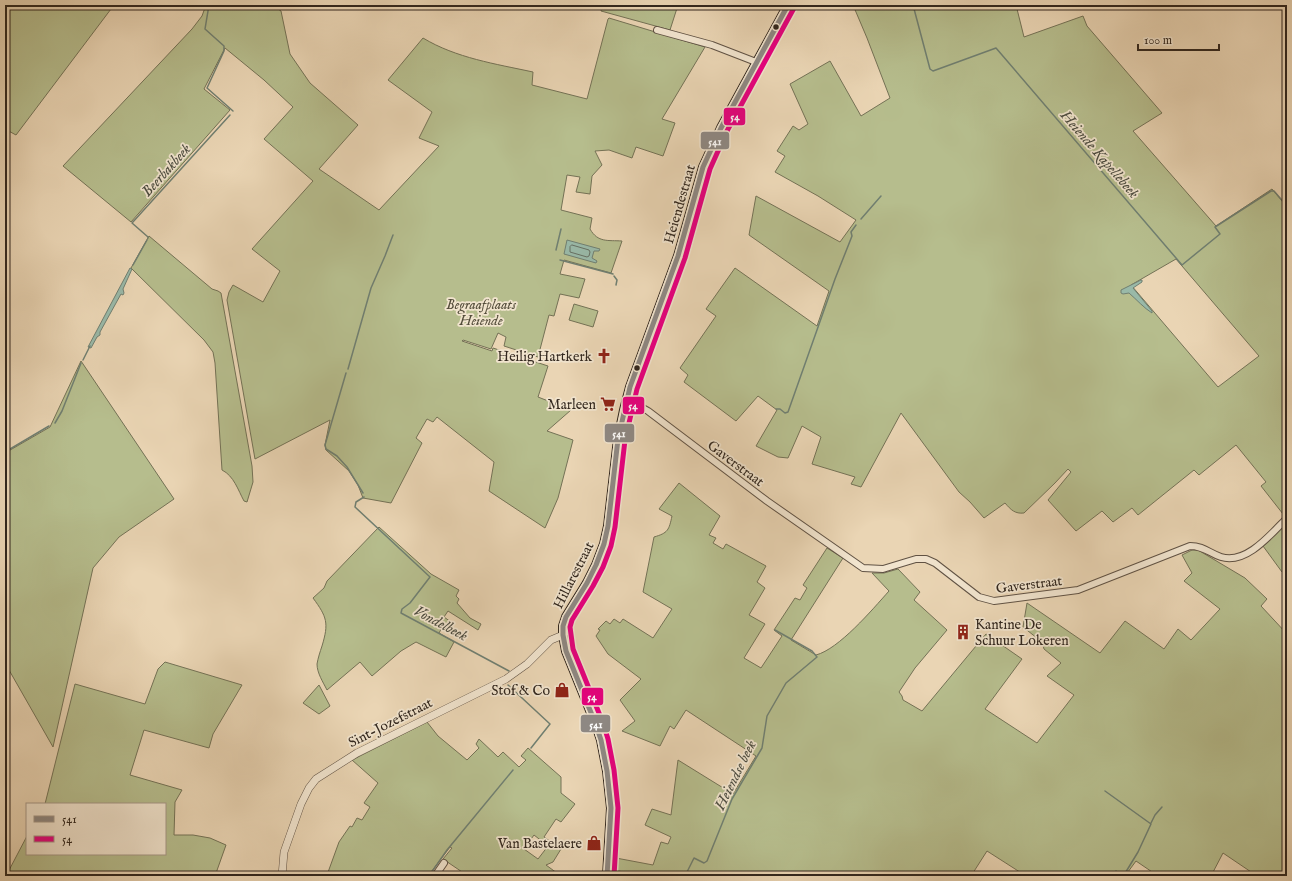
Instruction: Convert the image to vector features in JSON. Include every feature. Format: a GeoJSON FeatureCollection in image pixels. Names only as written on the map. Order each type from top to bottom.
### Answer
{"type":"FeatureCollection","features":[{"type":"Feature","properties":{"kind":"main road","name":"Heiendestraat"},"geometry":{"type":"LineString","coordinates":[[627,399],[678,256],[703,167],[720,128],[788,5]]}},
{"type":"Feature","properties":{"kind":"main road","name":"Hillarestraat"},"geometry":{"type":"LineString","coordinates":[[607,876],[611,808],[605,756],[593,717],[566,651],[563,626],[566,617],[592,573],[604,544],[611,508],[618,439],[627,399]]}},
{"type":"Feature","properties":{"kind":"street"},"geometry":{"type":"LineString","coordinates":[[658,30],[712,45],[756,62]]}},
{"type":"Feature","properties":{"kind":"street","name":"Gaverstraat"},"geometry":{"type":"LineString","coordinates":[[627,399],[648,411],[767,501],[863,568],[883,569],[916,559],[926,559],[936,563],[978,597],[988,600],[994,601],[1078,590],[1190,546],[1201,547],[1219,556],[1234,559],[1243,556],[1254,549],[1287,518]]}},
{"type":"Feature","properties":{"kind":"street","name":"Sint-Jozefstraat"},"geometry":{"type":"LineString","coordinates":[[282,876],[284,852],[295,819],[309,788],[316,779],[358,753],[506,679],[527,664],[551,640],[563,636]]}},
{"type":"Feature","properties":{"kind":"street"},"geometry":{"type":"LineString","coordinates":[[434,876],[444,863]]}},
{"type":"Feature","properties":{"kind":"green space"},"geometry":{"type":"Polygon","coordinates":[[[5,5],[114,5],[16,135],[5,129],[5,5]]]}},
{"type":"Feature","properties":{"kind":"green space","name":"Begraafplaats Heiende"},"geometry":{"type":"Polygon","coordinates":[[[206,5],[272,5],[281,11],[290,54],[310,83],[358,125],[319,169],[379,210],[439,146],[419,138],[432,112],[388,80],[423,38],[449,51],[491,63],[533,72],[532,85],[587,99],[609,18],[705,47],[662,119],[675,123],[663,156],[636,147],[632,158],[609,150],[595,151],[602,165],[592,176],[590,194],[576,192],[580,177],[567,175],[561,210],[592,218],[590,229],[596,237],[604,240],[622,241],[611,273],[564,260],[560,274],[585,279],[579,298],[560,294],[554,316],[549,315],[538,357],[504,346],[506,337],[498,333],[491,349],[463,340],[462,341],[492,351],[493,348],[548,366],[538,397],[571,410],[547,431],[573,440],[558,498],[545,528],[489,491],[494,462],[437,417],[433,422],[427,419],[416,438],[422,443],[391,503],[363,498],[358,485],[349,471],[326,450],[325,445],[330,420],[255,459],[227,300],[233,285],[263,302],[280,271],[252,249],[313,181],[264,139],[293,107],[264,80],[225,48],[204,89],[230,110],[131,222],[63,166],[192,29],[202,16],[206,5]]]}},
{"type":"Feature","properties":{"kind":"green space"},"geometry":{"type":"Polygon","coordinates":[[[602,5],[678,5],[670,30],[601,11],[602,5]]]}},
{"type":"Feature","properties":{"kind":"green space"},"geometry":{"type":"Polygon","coordinates":[[[853,5],[1016,5],[1024,37],[1083,16],[1087,26],[1162,113],[1133,131],[1216,226],[1272,189],[1287,207],[1287,510],[1283,514],[1261,486],[1266,482],[1236,445],[1199,475],[1194,470],[1138,515],[1132,508],[1113,522],[1102,511],[1076,531],[1048,500],[1071,472],[1068,469],[1024,513],[1013,511],[1005,503],[984,518],[959,492],[901,413],[861,487],[851,484],[855,477],[812,464],[821,437],[802,426],[788,458],[778,457],[756,446],[777,410],[758,396],[736,421],[684,382],[688,375],[680,368],[716,316],[706,309],[735,268],[817,326],[829,291],[749,235],[756,196],[840,242],[856,220],[818,196],[775,172],[785,156],[777,151],[793,126],[799,130],[808,124],[790,84],[830,61],[861,116],[890,98],[853,5]],[[1176,259],[1131,285],[1218,387],[1259,356],[1176,259]]]}},
{"type":"Feature","properties":{"kind":"green space"},"geometry":{"type":"Polygon","coordinates":[[[149,236],[212,289],[221,293],[252,466],[253,482],[247,502],[244,501],[230,476],[222,470],[213,352],[204,340],[131,268],[149,236]]]}},
{"type":"Feature","properties":{"kind":"green space"},"geometry":{"type":"Polygon","coordinates":[[[574,304],[598,311],[593,327],[569,320],[574,304]]]}},
{"type":"Feature","properties":{"kind":"green space"},"geometry":{"type":"Polygon","coordinates":[[[81,361],[174,499],[119,537],[93,568],[53,747],[5,663],[5,453],[50,427],[81,361]]]}},
{"type":"Feature","properties":{"kind":"green space"},"geometry":{"type":"Polygon","coordinates":[[[679,483],[720,516],[709,535],[716,538],[713,543],[723,549],[726,544],[766,566],[757,582],[765,588],[749,615],[765,624],[744,658],[761,668],[782,636],[774,630],[795,598],[800,600],[807,588],[803,585],[827,548],[843,558],[791,640],[816,655],[835,645],[855,628],[889,591],[872,573],[884,573],[898,569],[920,592],[914,600],[947,630],[915,668],[899,692],[903,700],[922,711],[986,634],[1022,659],[985,709],[1037,743],[1074,695],[1047,676],[1061,663],[1044,649],[1042,642],[1023,627],[1027,603],[1100,653],[1125,621],[1164,649],[1178,629],[1191,640],[1220,609],[1184,581],[1192,573],[1182,555],[1192,550],[1198,550],[1245,578],[1267,599],[1261,606],[1287,634],[1287,876],[1257,876],[1223,853],[1211,876],[1158,876],[1136,861],[1125,876],[1121,876],[1116,871],[1111,876],[1026,876],[987,851],[971,876],[639,876],[615,870],[616,858],[653,865],[661,842],[668,844],[671,837],[645,825],[652,809],[671,815],[678,760],[733,794],[756,756],[686,710],[674,729],[670,726],[660,746],[622,731],[635,721],[620,700],[641,679],[608,654],[596,636],[600,630],[598,629],[606,621],[610,624],[614,619],[620,623],[623,619],[653,638],[672,609],[643,592],[654,537],[667,530],[672,516],[659,509],[679,483]]]}},
{"type":"Feature","properties":{"kind":"green space"},"geometry":{"type":"Polygon","coordinates":[[[1287,523],[1287,567],[1282,572],[1263,546],[1287,523]]]}},
{"type":"Feature","properties":{"kind":"green space"},"geometry":{"type":"Polygon","coordinates":[[[379,527],[431,574],[459,590],[456,596],[459,599],[457,603],[470,618],[481,624],[478,630],[448,611],[444,617],[451,622],[448,626],[444,624],[439,633],[454,642],[446,657],[416,642],[401,651],[372,676],[360,662],[327,690],[317,667],[326,626],[324,615],[313,598],[324,588],[327,581],[379,527]]]}},
{"type":"Feature","properties":{"kind":"green space"},"geometry":{"type":"Polygon","coordinates":[[[165,662],[242,685],[213,734],[209,748],[144,730],[130,775],[182,790],[175,802],[174,835],[193,835],[210,838],[226,845],[215,876],[6,876],[26,838],[26,855],[166,855],[166,803],[45,803],[75,684],[145,704],[158,669],[165,662]]]}},
{"type":"Feature","properties":{"kind":"green space"},"geometry":{"type":"Polygon","coordinates":[[[319,685],[330,706],[319,714],[303,703],[319,685]]]}},
{"type":"Feature","properties":{"kind":"green space"},"geometry":{"type":"Polygon","coordinates":[[[427,722],[438,736],[467,760],[479,748],[476,744],[479,739],[498,757],[503,752],[519,767],[526,760],[521,756],[528,748],[561,777],[561,793],[575,804],[561,822],[556,819],[544,837],[561,849],[553,862],[546,865],[561,876],[550,876],[547,872],[545,876],[468,876],[443,859],[452,848],[450,847],[428,876],[327,875],[339,842],[350,826],[352,827],[357,818],[362,820],[370,807],[364,803],[378,783],[352,760],[427,722]],[[534,835],[524,849],[538,859],[548,846],[534,835]]]}},
{"type":"Feature","properties":{"kind":"water"},"geometry":{"type":"Polygon","coordinates":[[[567,240],[600,249],[599,251],[594,251],[592,258],[597,261],[596,263],[564,254],[567,240]]]}},
{"type":"Feature","properties":{"kind":"water"},"geometry":{"type":"Polygon","coordinates":[[[130,268],[132,269],[123,289],[123,295],[121,294],[100,332],[100,335],[97,337],[91,348],[88,347],[130,268]]]}},
{"type":"Feature","properties":{"kind":"water"},"geometry":{"type":"Polygon","coordinates":[[[1141,280],[1142,282],[1133,288],[1152,311],[1152,313],[1129,293],[1121,293],[1121,290],[1141,280]]]}},
{"type":"Feature","properties":{"kind":"waterway","name":"Beerbakbeek"},"geometry":{"type":"LineString","coordinates":[[209,5],[205,29],[224,46],[224,51],[207,88],[233,111]]}},
{"type":"Feature","properties":{"kind":"waterway","name":"Heiende Kapellebeek"},"geometry":{"type":"LineString","coordinates":[[913,5],[930,69],[933,71],[996,48],[1182,265],[1220,234],[1215,227],[1271,191],[1274,191],[1287,206]]}},
{"type":"Feature","properties":{"kind":"waterway","name":"Beerbakbeek"},"geometry":{"type":"LineString","coordinates":[[148,238],[132,223],[230,115]]}},
{"type":"Feature","properties":{"kind":"waterway"},"geometry":{"type":"LineString","coordinates":[[861,219],[881,196]]}},
{"type":"Feature","properties":{"kind":"waterway"},"geometry":{"type":"LineString","coordinates":[[776,409],[780,409],[785,413],[788,412],[835,279],[852,236],[851,232],[856,225]]}},
{"type":"Feature","properties":{"kind":"waterway"},"geometry":{"type":"LineString","coordinates":[[556,250],[561,229]]}},
{"type":"Feature","properties":{"kind":"waterway"},"geometry":{"type":"LineString","coordinates":[[348,369],[371,288],[393,235]]}},
{"type":"Feature","properties":{"kind":"waterway","name":"Beerbakbeek"},"geometry":{"type":"LineString","coordinates":[[133,265],[147,240]]}},
{"type":"Feature","properties":{"kind":"waterway"},"geometry":{"type":"LineString","coordinates":[[560,260],[613,274]]}},
{"type":"Feature","properties":{"kind":"waterway"},"geometry":{"type":"LineString","coordinates":[[614,276],[617,280],[616,285]]}},
{"type":"Feature","properties":{"kind":"waterway","name":"Beerbakbeek"},"geometry":{"type":"LineString","coordinates":[[83,360],[90,346]]}},
{"type":"Feature","properties":{"kind":"waterway","name":"Beerbakbeek"},"geometry":{"type":"LineString","coordinates":[[55,423],[62,411],[81,363]]}},
{"type":"Feature","properties":{"kind":"waterway","name":"Vondelbeek"},"geometry":{"type":"LineString","coordinates":[[346,373],[325,445],[326,449],[337,456],[347,467],[363,493]]}},
{"type":"Feature","properties":{"kind":"waterway","name":"Beerbakbeek"},"geometry":{"type":"LineString","coordinates":[[5,452],[49,426]]}},
{"type":"Feature","properties":{"kind":"waterway","name":"Vondelbeek"},"geometry":{"type":"LineString","coordinates":[[364,497],[356,502],[355,507],[430,577],[410,603],[402,609],[401,613],[509,671]]}},
{"type":"Feature","properties":{"kind":"waterway","name":"Heiendse beek"},"geometry":{"type":"LineString","coordinates":[[685,876],[694,858],[704,863],[707,861],[732,799],[762,748],[767,716],[786,683],[817,657],[812,651],[775,630]]}},
{"type":"Feature","properties":{"kind":"waterway"},"geometry":{"type":"LineString","coordinates":[[508,685],[550,724],[531,748]]}},
{"type":"Feature","properties":{"kind":"waterway","name":"Vondelbeek"},"geometry":{"type":"LineString","coordinates":[[429,876],[447,850],[513,770]]}},
{"type":"Feature","properties":{"kind":"waterway"},"geometry":{"type":"LineString","coordinates":[[1105,791],[1151,824],[1138,852],[1124,875],[1125,876]]}},
{"type":"Feature","properties":{"kind":"waterway"},"geometry":{"type":"LineString","coordinates":[[1151,823],[1155,815],[1162,807]]}},
{"type":"Feature","properties":{"kind":"waterway"},"geometry":{"type":"LineString","coordinates":[[1111,876],[1116,871],[1121,876]]}},
{"type":"Feature","properties":{"kind":"transit line","name":"541"},"geometry":{"type":"LineString","coordinates":[[607,876],[611,808],[607,771],[601,740],[596,725],[566,651],[563,626],[566,617],[587,583],[604,544],[608,526],[618,439],[630,387],[678,256],[703,167],[721,128],[788,5]]}},
{"type":"Feature","properties":{"kind":"transit line","name":"54"},"geometry":{"type":"LineString","coordinates":[[614,876],[618,808],[614,770],[608,739],[603,723],[573,649],[570,627],[572,620],[603,567],[611,546],[615,527],[625,440],[637,389],[685,258],[710,169],[727,131],[794,8]]}},
{"type":"Feature","properties":{"kind":"place","name":"Heilig Hartkerk"},"geometry":{"type":"Point","coordinates":[604,356]}},
{"type":"Feature","properties":{"kind":"place","name":"Marleen"},"geometry":{"type":"Point","coordinates":[608,404]}},
{"type":"Feature","properties":{"kind":"place","name":"Kantine De Schuur Lokeren"},"geometry":{"type":"Point","coordinates":[963,632]}},
{"type":"Feature","properties":{"kind":"place","name":"Stof & Co"},"geometry":{"type":"Point","coordinates":[562,690]}},
{"type":"Feature","properties":{"kind":"place","name":"Van Bastelaere"},"geometry":{"type":"Point","coordinates":[594,843]}}]}
